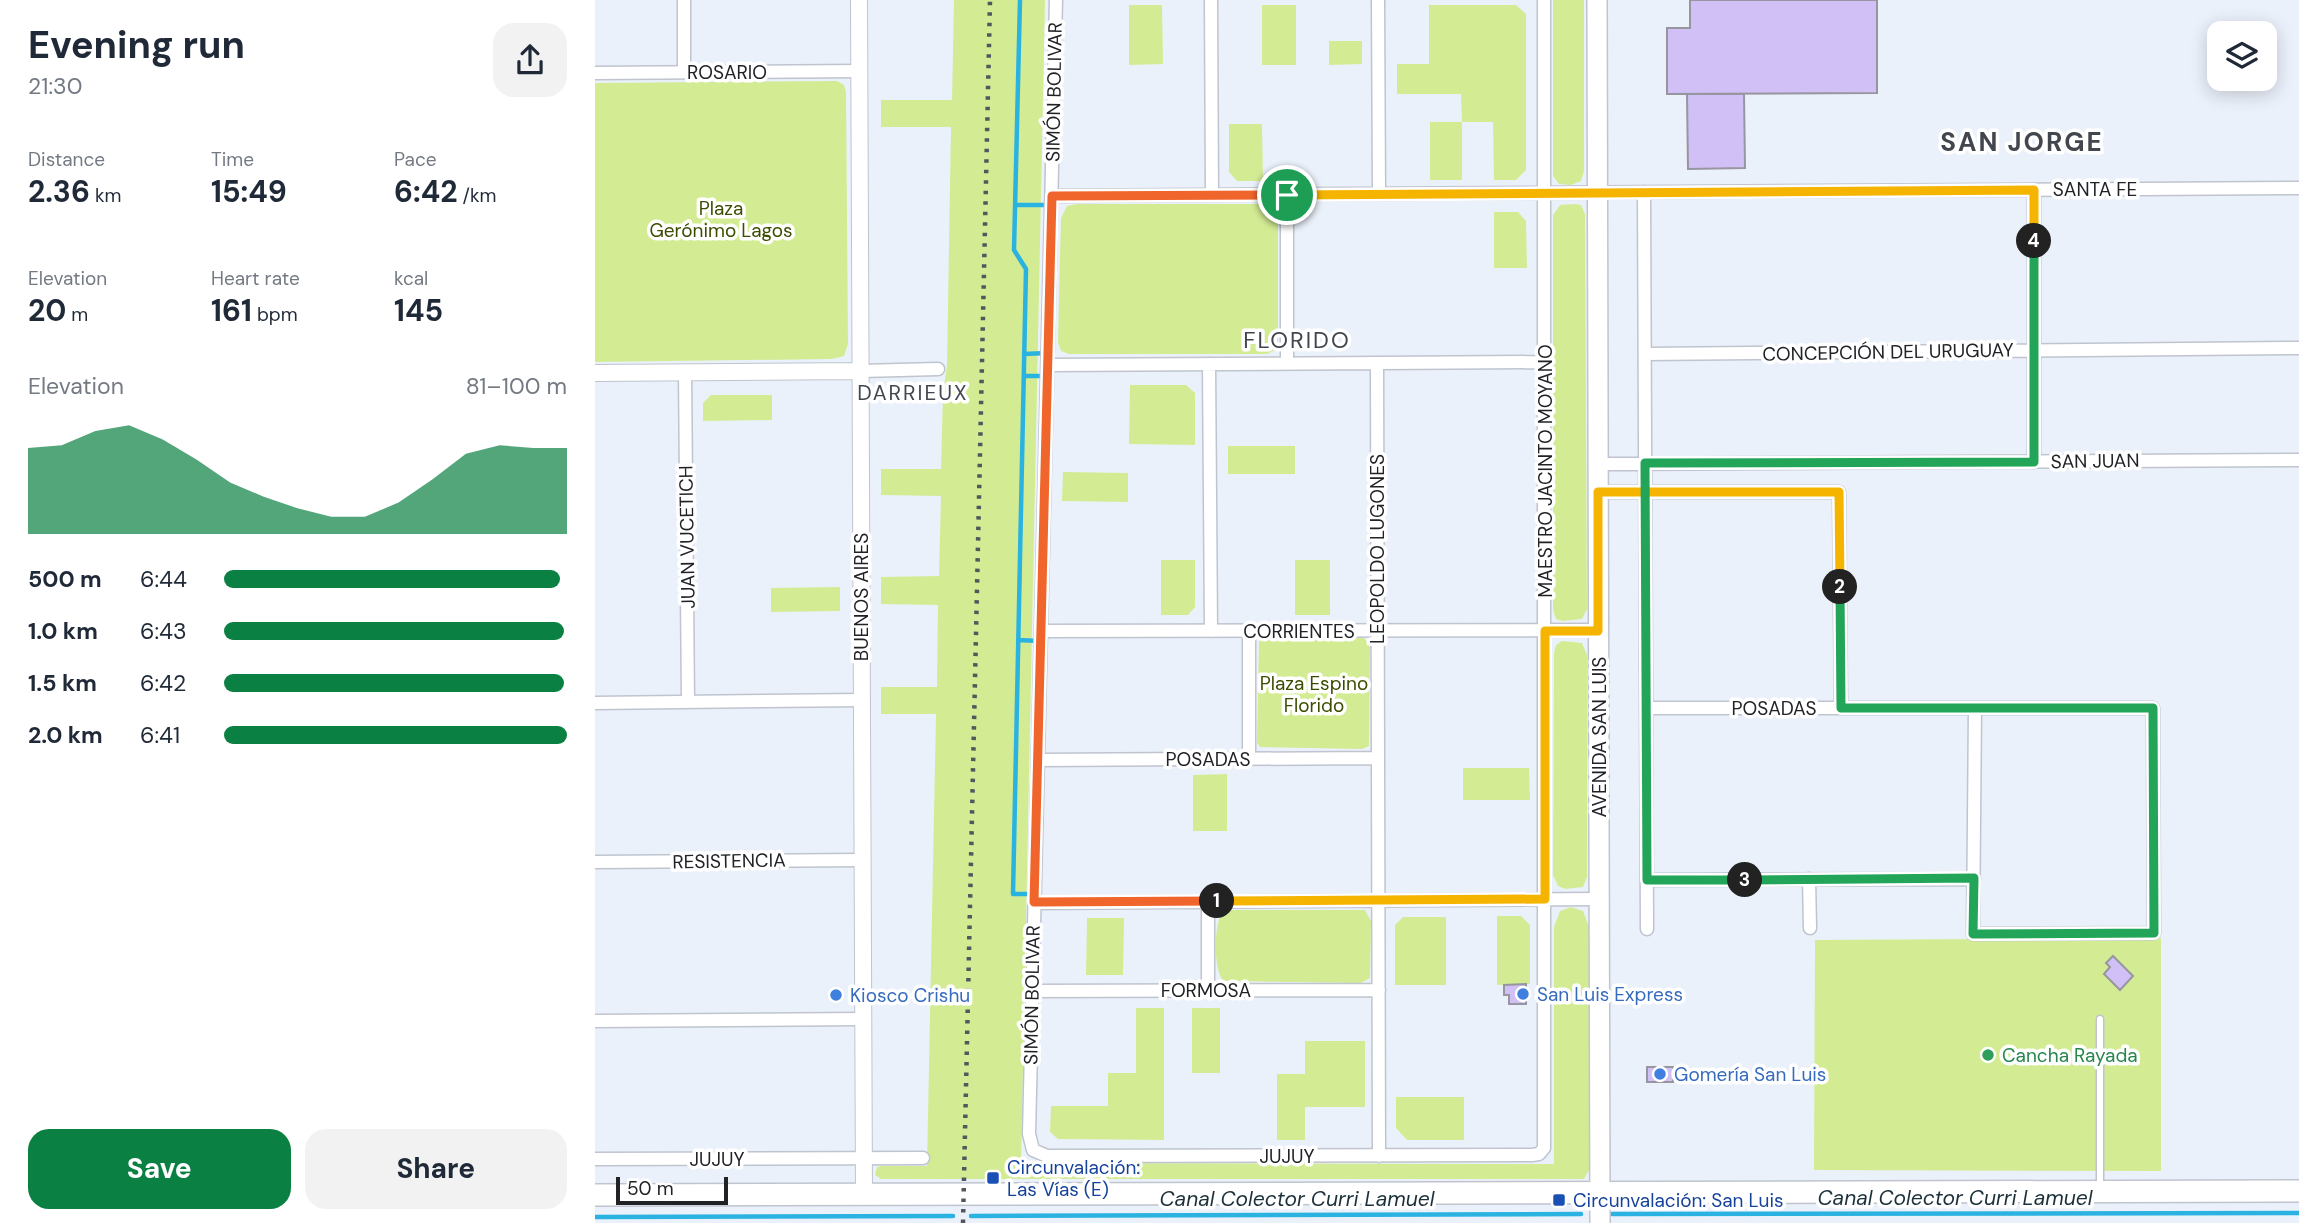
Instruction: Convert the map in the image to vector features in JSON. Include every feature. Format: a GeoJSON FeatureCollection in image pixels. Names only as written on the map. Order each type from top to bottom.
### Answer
{"type":"FeatureCollection","features":[{"type":"Feature","properties":{"kind":"main road","name":"AVENIDA SAN LUIS"},"geometry":{"type":"LineString","coordinates":[[1597,0],[1600,1223]]}},
{"type":"Feature","properties":{"kind":"main road"},"geometry":{"type":"LineString","coordinates":[[595,1195],[2299,1191]]}},
{"type":"Feature","properties":{"kind":"street"},"geometry":{"type":"LineString","coordinates":[[684,0],[684,72]]}},
{"type":"Feature","properties":{"kind":"street","name":"BUENOS AIRES"},"geometry":{"type":"LineString","coordinates":[[859,0],[864,1195]]}},
{"type":"Feature","properties":{"kind":"street","name":"SIMÓN BOLIVAR"},"geometry":{"type":"LineString","coordinates":[[1033,1150],[1029,1134],[1056,0]]}},
{"type":"Feature","properties":{"kind":"street"},"geometry":{"type":"LineString","coordinates":[[1211,0],[1212,195]]}},
{"type":"Feature","properties":{"kind":"street"},"geometry":{"type":"LineString","coordinates":[[1378,0],[1379,194]]}},
{"type":"Feature","properties":{"kind":"street","name":"MAESTRO JACINTO MOYANO"},"geometry":{"type":"LineString","coordinates":[[1542,1151],[1545,1142],[1544,0]]}},
{"type":"Feature","properties":{"kind":"street","name":"ROSARIO"},"geometry":{"type":"LineString","coordinates":[[595,73],[859,71]]}},
{"type":"Feature","properties":{"kind":"street","name":"SANTA FE"},"geometry":{"type":"LineString","coordinates":[[1052,196],[2299,188]]}},
{"type":"Feature","properties":{"kind":"street"},"geometry":{"type":"LineString","coordinates":[[2034,190],[2034,462]]}},
{"type":"Feature","properties":{"kind":"street"},"geometry":{"type":"LineString","coordinates":[[1644,192],[1647,929]]}},
{"type":"Feature","properties":{"kind":"street"},"geometry":{"type":"LineString","coordinates":[[1287,195],[1287,363]]}},
{"type":"Feature","properties":{"kind":"street","name":"CONCEPCIÓN DEL URUGUAY"},"geometry":{"type":"LineString","coordinates":[[1645,354],[2299,348]]}},
{"type":"Feature","properties":{"kind":"street"},"geometry":{"type":"LineString","coordinates":[[1048,365],[1545,362]]}},
{"type":"Feature","properties":{"kind":"street","name":"LEOPOLDO LUGONES"},"geometry":{"type":"LineString","coordinates":[[1377,363],[1379,1156]]}},
{"type":"Feature","properties":{"kind":"street"},"geometry":{"type":"LineString","coordinates":[[1209,364],[1211,631]]}},
{"type":"Feature","properties":{"kind":"street"},"geometry":{"type":"LineString","coordinates":[[595,373],[938,369]]}},
{"type":"Feature","properties":{"kind":"street","name":"JUAN VUCETICH"},"geometry":{"type":"LineString","coordinates":[[685,372],[688,702]]}},
{"type":"Feature","properties":{"kind":"street","name":"SAN JUAN"},"geometry":{"type":"LineString","coordinates":[[1598,464],[2299,460]]}},
{"type":"Feature","properties":{"kind":"street"},"geometry":{"type":"LineString","coordinates":[[1598,492],[1839,492],[1841,708]]}},
{"type":"Feature","properties":{"kind":"street","name":"CORRIENTES"},"geometry":{"type":"LineString","coordinates":[[1041,631],[1598,631]]}},
{"type":"Feature","properties":{"kind":"street"},"geometry":{"type":"LineString","coordinates":[[1249,631],[1249,759]]}},
{"type":"Feature","properties":{"kind":"street"},"geometry":{"type":"LineString","coordinates":[[595,703],[862,700]]}},
{"type":"Feature","properties":{"kind":"street","name":"POSADAS"},"geometry":{"type":"LineString","coordinates":[[1646,708],[2153,708],[2154,933],[1973,934],[1974,878]]}},
{"type":"Feature","properties":{"kind":"street"},"geometry":{"type":"LineString","coordinates":[[1647,880],[1974,878],[1975,708]]}},
{"type":"Feature","properties":{"kind":"street","name":"POSADAS"},"geometry":{"type":"LineString","coordinates":[[1038,760],[1378,758]]}},
{"type":"Feature","properties":{"kind":"street","name":"RESISTENCIA"},"geometry":{"type":"LineString","coordinates":[[595,862],[862,860]]}},
{"type":"Feature","properties":{"kind":"street"},"geometry":{"type":"LineString","coordinates":[[1809,879],[1809,928]]}},
{"type":"Feature","properties":{"kind":"street"},"geometry":{"type":"LineString","coordinates":[[1034,902],[1599,899]]}},
{"type":"Feature","properties":{"kind":"street"},"geometry":{"type":"LineString","coordinates":[[1208,901],[1208,990]]}},
{"type":"Feature","properties":{"kind":"street","name":"FORMOSA"},"geometry":{"type":"LineString","coordinates":[[1033,991],[1379,990]]}},
{"type":"Feature","properties":{"kind":"street"},"geometry":{"type":"LineString","coordinates":[[595,1021],[863,1018]]}},
{"type":"Feature","properties":{"kind":"street","name":"JUJUY"},"geometry":{"type":"LineString","coordinates":[[1033,1150],[1047,1156],[1532,1155],[1542,1151]]}},
{"type":"Feature","properties":{"kind":"street","name":"JUJUY"},"geometry":{"type":"LineString","coordinates":[[595,1159],[923,1158]]}},
{"type":"Feature","properties":{"kind":"lane"},"geometry":{"type":"LineString","coordinates":[[2100,1191],[2101,1018]]}},
{"type":"Feature","properties":{"kind":"green space"},"geometry":{"type":"Polygon","coordinates":[[[954,0],[1045,0],[1021,1163],[1554,1164],[1554,927],[1560,911],[1571,907],[1583,911],[1589,927],[1589,1170],[1584,1179],[881,1179],[875,1175],[877,1167],[881,1166],[927,1166],[936,714],[881,714],[881,687],[937,687],[938,605],[881,604],[881,577],[939,576],[941,496],[881,495],[881,469],[941,469],[943,393],[947,365],[951,127],[881,127],[881,100],[952,100],[954,0]]]}},
{"type":"Feature","properties":{"kind":"green space"},"geometry":{"type":"Polygon","coordinates":[[[1553,0],[1584,0],[1584,171],[1581,181],[1571,185],[1559,184],[1553,176],[1553,0]]]}},
{"type":"Feature","properties":{"kind":"green space"},"geometry":{"type":"Polygon","coordinates":[[[1129,5],[1162,5],[1163,64],[1129,65],[1129,5]]]}},
{"type":"Feature","properties":{"kind":"green space"},"geometry":{"type":"Polygon","coordinates":[[[1262,5],[1296,5],[1296,65],[1262,65],[1262,5]]]}},
{"type":"Feature","properties":{"kind":"green space"},"geometry":{"type":"Polygon","coordinates":[[[1429,5],[1516,5],[1526,14],[1526,170],[1516,180],[1494,180],[1493,122],[1462,122],[1461,94],[1397,94],[1397,64],[1429,64],[1429,5]]]}},
{"type":"Feature","properties":{"kind":"green space"},"geometry":{"type":"Polygon","coordinates":[[[1329,41],[1362,41],[1362,64],[1329,65],[1329,41]]]}},
{"type":"Feature","properties":{"kind":"green space","name":"Plaza Gerónimo Lagos"},"geometry":{"type":"Polygon","coordinates":[[[837,81],[844,85],[846,92],[848,344],[844,356],[832,359],[595,362],[595,83],[837,81]]]}},
{"type":"Feature","properties":{"kind":"green space"},"geometry":{"type":"Polygon","coordinates":[[[1430,122],[1462,122],[1462,180],[1430,180],[1430,122]]]}},
{"type":"Feature","properties":{"kind":"green space"},"geometry":{"type":"Polygon","coordinates":[[[1229,124],[1262,124],[1263,181],[1237,181],[1229,172],[1229,124]]]}},
{"type":"Feature","properties":{"kind":"green space"},"geometry":{"type":"Polygon","coordinates":[[[1265,204],[1275,207],[1278,216],[1278,342],[1275,350],[1267,354],[1069,354],[1061,351],[1058,342],[1061,218],[1067,206],[1265,204]]]}},
{"type":"Feature","properties":{"kind":"green space"},"geometry":{"type":"Polygon","coordinates":[[[1560,205],[1581,205],[1585,214],[1587,609],[1582,619],[1562,621],[1556,619],[1553,610],[1553,215],[1560,205]]]}},
{"type":"Feature","properties":{"kind":"green space"},"geometry":{"type":"Polygon","coordinates":[[[1494,212],[1518,212],[1526,221],[1527,268],[1494,268],[1494,212]]]}},
{"type":"Feature","properties":{"kind":"green space"},"geometry":{"type":"Polygon","coordinates":[[[1130,385],[1186,385],[1195,393],[1195,445],[1129,444],[1130,385]]]}},
{"type":"Feature","properties":{"kind":"green space"},"geometry":{"type":"Polygon","coordinates":[[[711,395],[772,395],[772,420],[703,421],[703,403],[711,395]]]}},
{"type":"Feature","properties":{"kind":"green space"},"geometry":{"type":"Polygon","coordinates":[[[1228,446],[1295,446],[1295,474],[1228,474],[1228,446]]]}},
{"type":"Feature","properties":{"kind":"green space"},"geometry":{"type":"Polygon","coordinates":[[[1063,472],[1128,473],[1128,502],[1062,501],[1063,472]]]}},
{"type":"Feature","properties":{"kind":"green space"},"geometry":{"type":"Polygon","coordinates":[[[1161,560],[1195,560],[1195,607],[1188,615],[1161,615],[1161,560]]]}},
{"type":"Feature","properties":{"kind":"green space"},"geometry":{"type":"Polygon","coordinates":[[[1295,560],[1330,560],[1330,615],[1295,615],[1295,560]]]}},
{"type":"Feature","properties":{"kind":"green space"},"geometry":{"type":"Polygon","coordinates":[[[840,587],[840,611],[771,612],[771,588],[840,587]]]}},
{"type":"Feature","properties":{"kind":"green space","name":"Plaza Espino Florido"},"geometry":{"type":"Polygon","coordinates":[[[1364,638],[1370,645],[1369,746],[1362,749],[1260,747],[1257,743],[1259,641],[1364,638]]]}},
{"type":"Feature","properties":{"kind":"green space"},"geometry":{"type":"Polygon","coordinates":[[[1562,641],[1582,643],[1587,655],[1587,877],[1583,887],[1565,889],[1558,886],[1553,875],[1554,653],[1556,645],[1562,641]]]}},
{"type":"Feature","properties":{"kind":"green space"},"geometry":{"type":"Polygon","coordinates":[[[1463,768],[1529,768],[1530,800],[1463,800],[1463,768]]]}},
{"type":"Feature","properties":{"kind":"green space"},"geometry":{"type":"Polygon","coordinates":[[[1227,774],[1227,831],[1193,831],[1193,775],[1227,774]]]}},
{"type":"Feature","properties":{"kind":"green space"},"geometry":{"type":"Polygon","coordinates":[[[1365,910],[1371,921],[1370,978],[1361,983],[1224,981],[1220,976],[1216,958],[1216,935],[1220,916],[1224,911],[1365,910]]]}},
{"type":"Feature","properties":{"kind":"green space"},"geometry":{"type":"Polygon","coordinates":[[[1497,916],[1521,916],[1530,925],[1530,984],[1497,985],[1497,916]]]}},
{"type":"Feature","properties":{"kind":"green space"},"geometry":{"type":"Polygon","coordinates":[[[1403,917],[1446,917],[1446,985],[1395,985],[1395,925],[1403,917]]]}},
{"type":"Feature","properties":{"kind":"green space"},"geometry":{"type":"Polygon","coordinates":[[[1087,918],[1124,918],[1123,975],[1086,975],[1087,918]]]}},
{"type":"Feature","properties":{"kind":"green space","name":"Cancha Rayada"},"geometry":{"type":"Polygon","coordinates":[[[2161,938],[2161,1171],[1814,1170],[1815,940],[2161,938]]]}},
{"type":"Feature","properties":{"kind":"green space"},"geometry":{"type":"Polygon","coordinates":[[[1136,1008],[1164,1008],[1164,1140],[1058,1139],[1050,1132],[1051,1106],[1108,1106],[1108,1073],[1136,1073],[1136,1008]]]}},
{"type":"Feature","properties":{"kind":"green space"},"geometry":{"type":"Polygon","coordinates":[[[1192,1008],[1220,1008],[1220,1073],[1192,1073],[1192,1008]]]}},
{"type":"Feature","properties":{"kind":"green space"},"geometry":{"type":"Polygon","coordinates":[[[1305,1041],[1365,1041],[1365,1107],[1305,1107],[1305,1140],[1277,1140],[1277,1074],[1305,1074],[1305,1041]]]}},
{"type":"Feature","properties":{"kind":"green space"},"geometry":{"type":"Polygon","coordinates":[[[1396,1097],[1464,1097],[1464,1140],[1407,1140],[1396,1128],[1396,1097]]]}},
{"type":"Feature","properties":{"kind":"building"},"geometry":{"type":"Polygon","coordinates":[[[1690,0],[1877,0],[1877,93],[1667,94],[1667,28],[1690,28],[1690,0]]]}},
{"type":"Feature","properties":{"kind":"building"},"geometry":{"type":"Polygon","coordinates":[[[1687,94],[1744,94],[1745,168],[1688,169],[1687,94]]]}},
{"type":"Feature","properties":{"kind":"building"},"geometry":{"type":"Polygon","coordinates":[[[2113,956],[2133,976],[2120,990],[2104,974],[2110,967],[2106,963],[2113,956]]]}},
{"type":"Feature","properties":{"kind":"building"},"geometry":{"type":"Polygon","coordinates":[[[1526,984],[1526,1004],[1509,1004],[1509,995],[1504,995],[1504,985],[1526,984]]]}},
{"type":"Feature","properties":{"kind":"building","name":"Gomería San Luis"},"geometry":{"type":"Polygon","coordinates":[[[1647,1067],[1673,1067],[1673,1082],[1647,1082],[1647,1067]]]}},
{"type":"Feature","properties":{"kind":"waterway"},"geometry":{"type":"LineString","coordinates":[[1020,0],[1014,250],[1026,269],[1013,894],[1034,894]]}},
{"type":"Feature","properties":{"kind":"waterway"},"geometry":{"type":"LineString","coordinates":[[1015,205],[1051,205]]}},
{"type":"Feature","properties":{"kind":"waterway"},"geometry":{"type":"LineString","coordinates":[[1024,354],[1047,353]]}},
{"type":"Feature","properties":{"kind":"waterway"},"geometry":{"type":"LineString","coordinates":[[1024,376],[1046,376]]}},
{"type":"Feature","properties":{"kind":"waterway"},"geometry":{"type":"LineString","coordinates":[[1018,640],[1040,641]]}},
{"type":"Feature","properties":{"kind":"waterway","name":"Canal Colector Curri Lamuel"},"geometry":{"type":"LineString","coordinates":[[1612,1214],[2299,1213]]}},
{"type":"Feature","properties":{"kind":"waterway","name":"Canal Colector Curri Lamuel"},"geometry":{"type":"LineString","coordinates":[[971,1216],[1581,1214]]}},
{"type":"Feature","properties":{"kind":"waterway"},"geometry":{"type":"LineString","coordinates":[[595,1217],[953,1216]]}},
{"type":"Feature","properties":{"kind":"railway"},"geometry":{"type":"LineString","coordinates":[[963,1223],[990,0]]}},
{"type":"Feature","properties":{"kind":"place","name":"San Luis Express"},"geometry":{"type":"Point","coordinates":[1523,994]}},
{"type":"Feature","properties":{"kind":"place","name":"Kiosco Crishu"},"geometry":{"type":"Point","coordinates":[836,995]}},
{"type":"Feature","properties":{"kind":"place","name":"Cancha Rayada"},"geometry":{"type":"Point","coordinates":[1988,1055]}},
{"type":"Feature","properties":{"kind":"place","name":"Gomería San Luis"},"geometry":{"type":"Point","coordinates":[1660,1074]}},
{"type":"Feature","properties":{"kind":"place","name":"Circunvalación: Las Vías (E)"},"geometry":{"type":"Point","coordinates":[993,1178]}},
{"type":"Feature","properties":{"kind":"place","name":"Circunvalación: San Luis"},"geometry":{"type":"Point","coordinates":[1559,1200]}},
{"type":"Feature","properties":{"kind":"district","name":"SAN JORGE"},"geometry":{"type":"Point","coordinates":[2022,142]}},
{"type":"Feature","properties":{"kind":"district","name":"FLORIDO"},"geometry":{"type":"Point","coordinates":[1297,340]}},
{"type":"Feature","properties":{"kind":"district","name":"DARRIEUX"},"geometry":{"type":"Point","coordinates":[913,393]}},
{"type":"Feature","properties":{"kind":"route"},"geometry":{"type":"LineString","coordinates":[[1287,195],[1052,196],[1034,902],[1545,899],[1545,631],[1598,631],[1598,492],[1646,492],[1839,492],[1841,708],[2153,708],[2154,933],[1973,934],[1974,878],[1647,880],[1646,492],[1645,463],[2034,462],[2034,190],[1287,195]]}}]}
